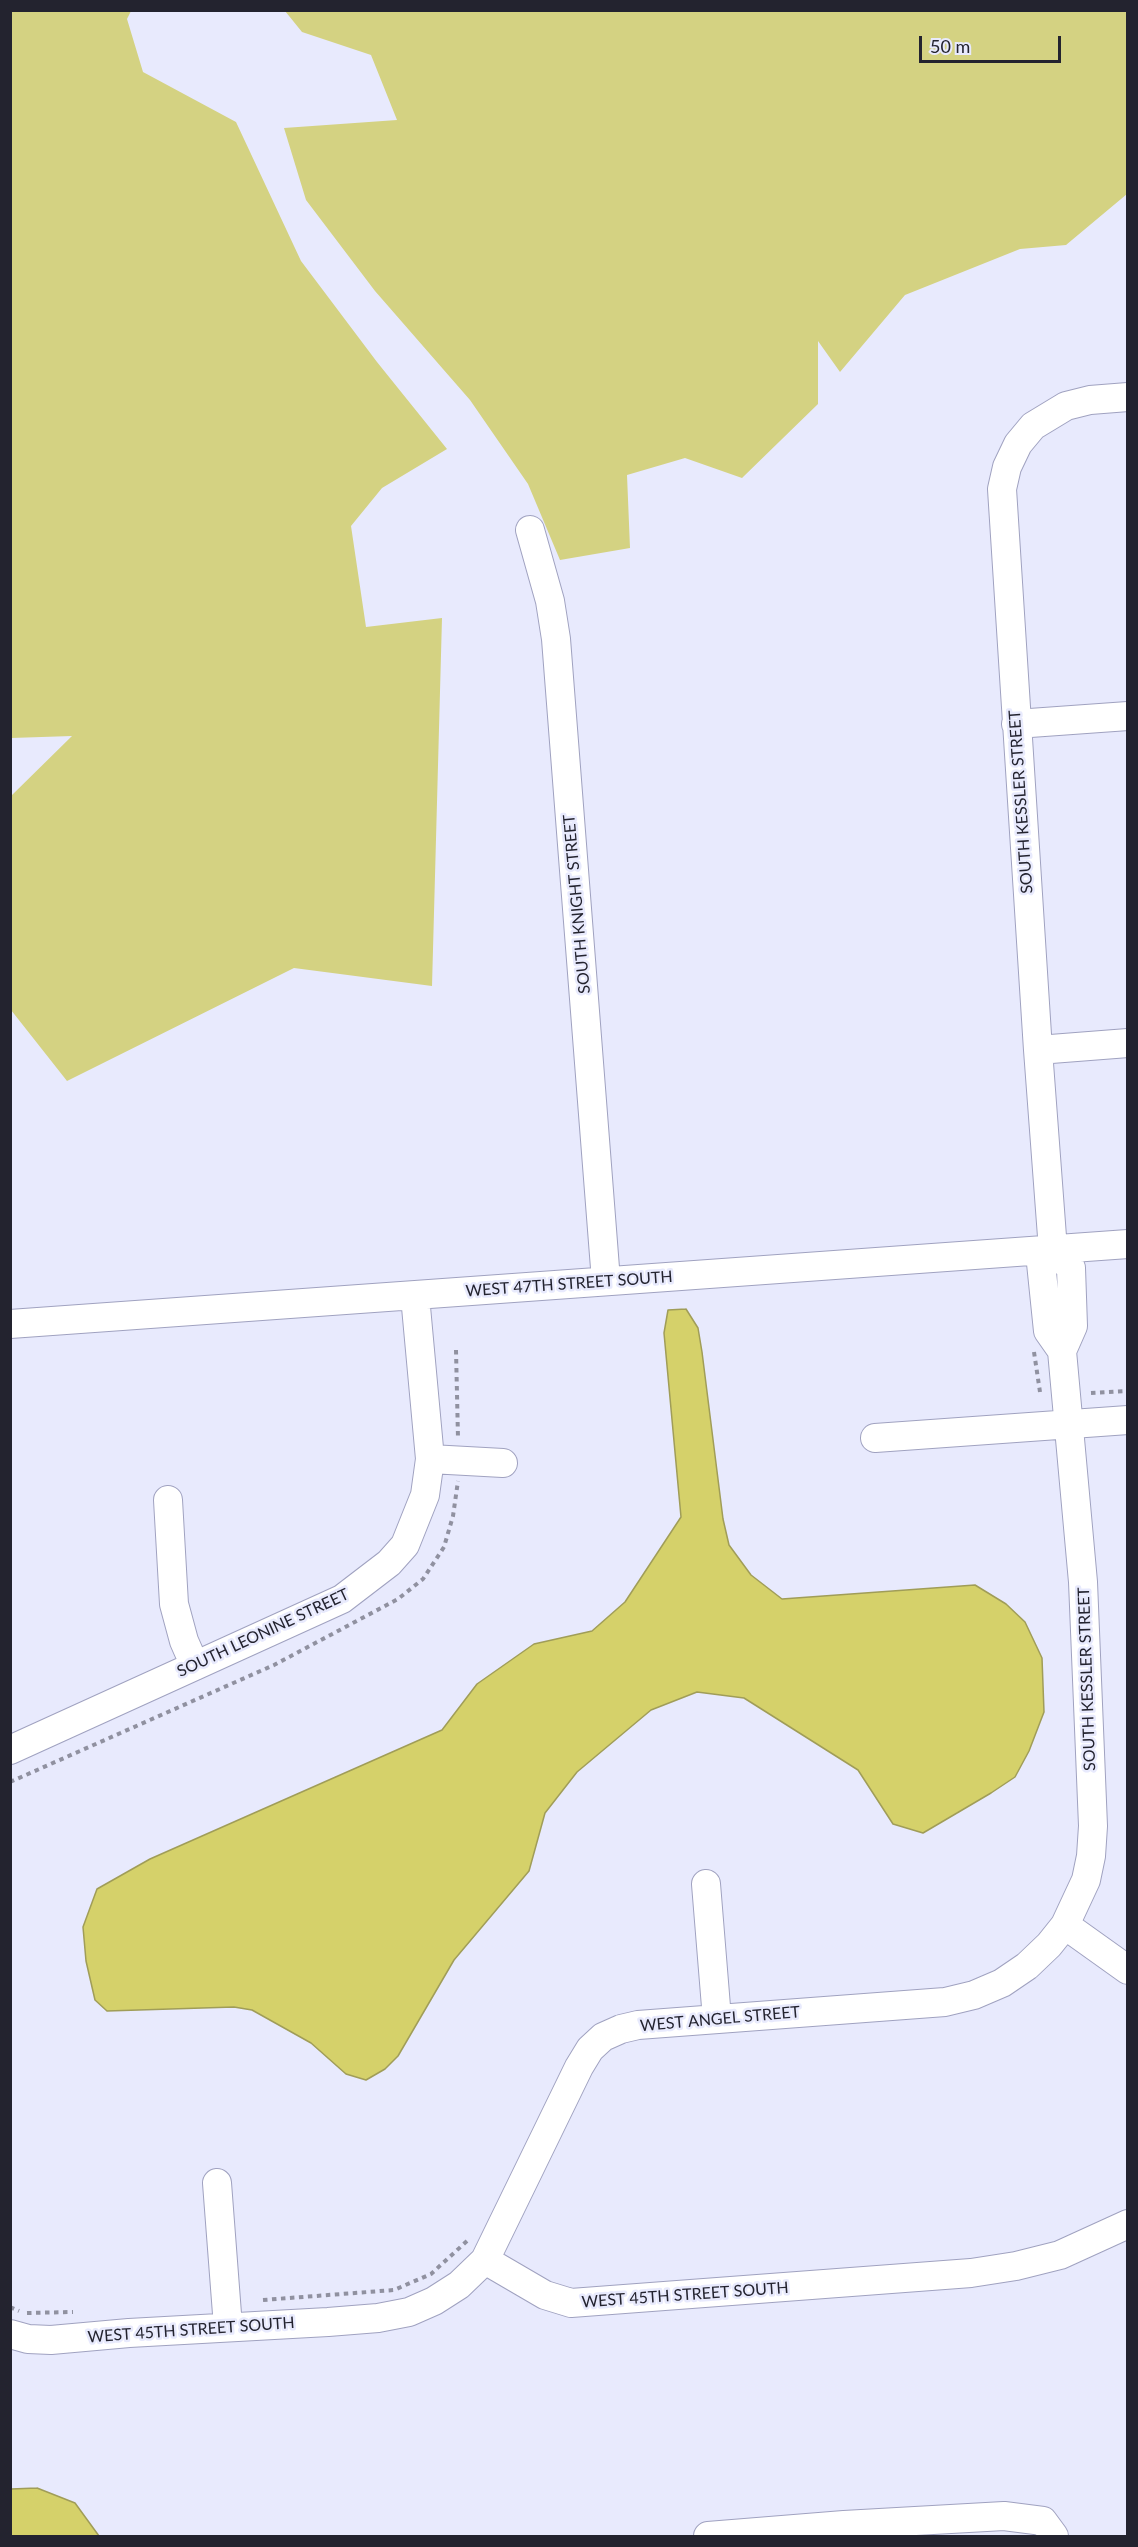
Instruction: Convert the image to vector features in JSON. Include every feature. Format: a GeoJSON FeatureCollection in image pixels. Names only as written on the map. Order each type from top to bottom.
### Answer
{"type":"FeatureCollection","features":[{"type":"Feature","properties":{"kind":"street","name":"SOUTH KESSLER STREET"},"geometry":{"type":"LineString","coordinates":[[1065,1925],[1086,1880],[1091,1856],[1093,1826],[1083,1582],[1062,1351],[1048,1331],[1041,1263],[1053,1250],[1002,489],[1007,466],[1018,444],[1033,426],[1066,406],[1090,400],[1128,397]]}},
{"type":"Feature","properties":{"kind":"street","name":"SOUTH KNIGHT STREET"},"geometry":{"type":"LineString","coordinates":[[530,530],[550,601],[556,639],[606,1281]]}},
{"type":"Feature","properties":{"kind":"street"},"geometry":{"type":"LineString","coordinates":[[1016,724],[1128,716]]}},
{"type":"Feature","properties":{"kind":"street"},"geometry":{"type":"LineString","coordinates":[[1038,1050],[1128,1043]]}},
{"type":"Feature","properties":{"kind":"street","name":"WEST 47TH STREET SOUTH"},"geometry":{"type":"LineString","coordinates":[[10,1324],[1128,1244]]}},
{"type":"Feature","properties":{"kind":"street","name":"SOUTH LEONINE STREET"},"geometry":{"type":"LineString","coordinates":[[10,1750],[342,1599],[389,1563],[405,1545],[419,1515],[425,1495],[430,1459],[415,1296]]}},
{"type":"Feature","properties":{"kind":"street"},"geometry":{"type":"LineString","coordinates":[[875,1438],[1128,1420]]}},
{"type":"Feature","properties":{"kind":"street"},"geometry":{"type":"LineString","coordinates":[[430,1459],[503,1463]]}},
{"type":"Feature","properties":{"kind":"street"},"geometry":{"type":"LineString","coordinates":[[168,1500],[174,1604],[184,1641],[195,1666]]}},
{"type":"Feature","properties":{"kind":"street"},"geometry":{"type":"LineString","coordinates":[[706,1884],[717,2019]]}},
{"type":"Feature","properties":{"kind":"street"},"geometry":{"type":"LineString","coordinates":[[1065,1925],[1128,1970]]}},
{"type":"Feature","properties":{"kind":"street","name":"WEST ANGEL STREET"},"geometry":{"type":"LineString","coordinates":[[485,2260],[579,2067],[590,2049],[603,2037],[638,2025],[945,2001],[974,1995],[1002,1983],[1027,1966],[1049,1945],[1065,1925]]}},
{"type":"Feature","properties":{"kind":"street"},"geometry":{"type":"LineString","coordinates":[[217,2183],[228,2327]]}},
{"type":"Feature","properties":{"kind":"street","name":"WEST 45TH STREET SOUTH"},"geometry":{"type":"LineString","coordinates":[[10,2334],[28,2339],[51,2340],[378,2318],[409,2312],[434,2301],[459,2285],[485,2260],[536,2290],[571,2303],[982,2271],[1016,2266],[1060,2255],[1128,2224]]}},
{"type":"Feature","properties":{"kind":"street"},"geometry":{"type":"LineString","coordinates":[[708,2536],[844,2525],[1004,2516],[1043,2521],[1054,2536]]}},
{"type":"Feature","properties":{"kind":"path"},"geometry":{"type":"LineString","coordinates":[[1091,1393],[1128,1391]]}},
{"type":"Feature","properties":{"kind":"shaded area"},"geometry":{"type":"Polygon","coordinates":[[[11,10],[131,11],[127,19],[143,72],[236,122],[301,261],[377,362],[447,449],[382,488],[351,526],[366,627],[442,618],[432,986],[294,968],[67,1081],[11,1010],[11,796],[72,736],[11,738],[11,10]]]}},
{"type":"Feature","properties":{"kind":"shaded area"},"geometry":{"type":"Polygon","coordinates":[[[285,11],[1127,11],[1127,194],[1066,245],[1020,249],[905,295],[840,372],[818,341],[818,404],[742,478],[685,458],[627,475],[630,548],[560,560],[528,484],[470,400],[375,291],[306,200],[284,128],[397,120],[371,55],[302,32],[285,11]]]}},
{"type":"Feature","properties":{"kind":"shaded area"},"geometry":{"type":"Polygon","coordinates":[[[686,1309],[698,1328],[723,1519],[729,1545],[751,1575],[782,1599],[975,1585],[1006,1604],[1025,1622],[1042,1658],[1044,1712],[1029,1751],[1015,1777],[923,1833],[893,1824],[858,1770],[744,1698],[697,1692],[651,1710],[577,1772],[545,1813],[529,1871],[454,1960],[398,2056],[385,2069],[366,2080],[346,2074],[311,2043],[252,2010],[234,2007],[107,2011],[95,2000],[86,1961],[83,1927],[97,1889],[150,1859],[442,1730],[477,1684],[534,1644],[592,1631],[625,1602],[681,1517],[664,1333],[668,1310],[686,1309]]]}},
{"type":"Feature","properties":{"kind":"shaded area"},"geometry":{"type":"Polygon","coordinates":[[[37,2488],[75,2503],[99,2536],[11,2536],[11,2489],[37,2488]]]}}]}
